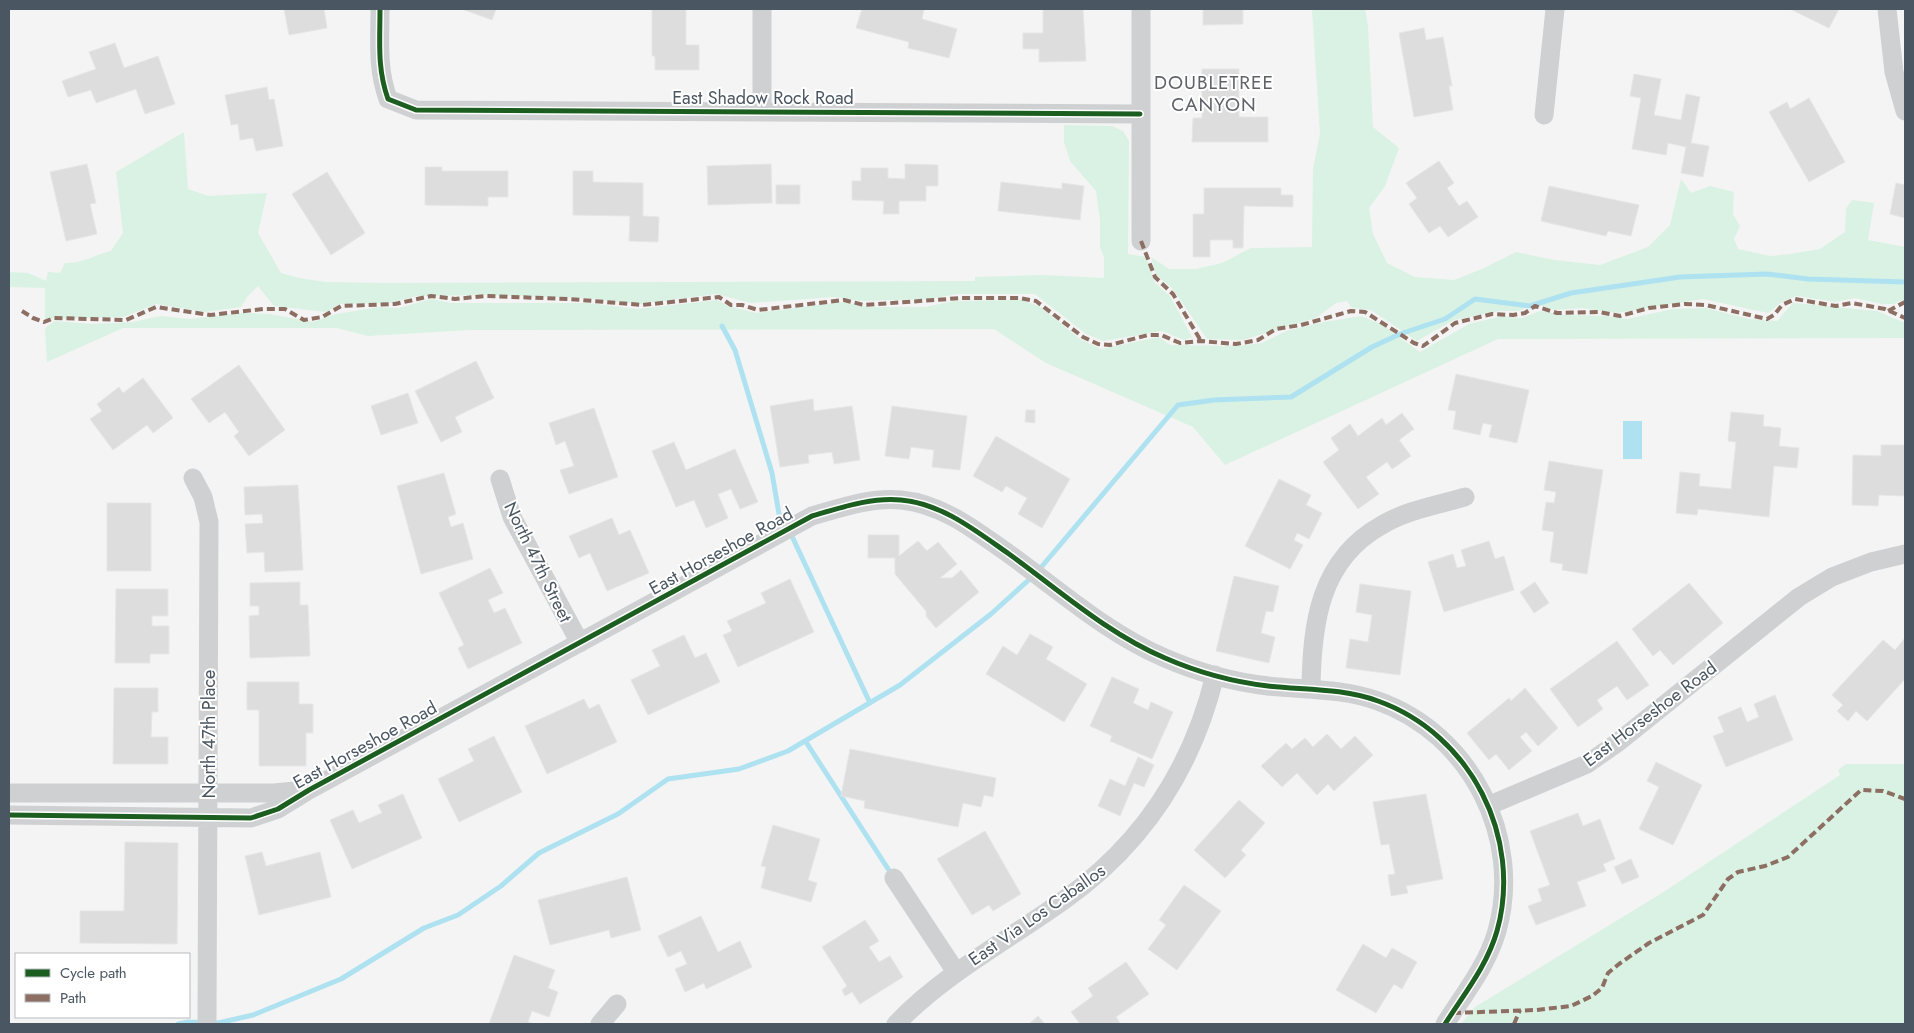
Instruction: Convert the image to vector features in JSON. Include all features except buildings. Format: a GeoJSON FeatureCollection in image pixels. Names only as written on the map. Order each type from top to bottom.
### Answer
{"type":"FeatureCollection","features":[{"type":"Feature","properties":{"kind":"street","name":"East Shadow Rock Road"},"geometry":{"type":"LineString","coordinates":[[380,9],[380,75],[388,100],[416,110],[1140,114]]}},
{"type":"Feature","properties":{"kind":"street"},"geometry":{"type":"LineString","coordinates":[[762,9],[762,112]]}},
{"type":"Feature","properties":{"kind":"street"},"geometry":{"type":"LineString","coordinates":[[1141,9],[1141,241]]}},
{"type":"Feature","properties":{"kind":"street"},"geometry":{"type":"LineString","coordinates":[[1544,115],[1554,9]]}},
{"type":"Feature","properties":{"kind":"street"},"geometry":{"type":"LineString","coordinates":[[1887,9],[1894,72],[1905,111]]}},
{"type":"Feature","properties":{"kind":"street","name":"North 47th Place"},"geometry":{"type":"LineString","coordinates":[[193,478],[203,497],[210,522],[206,1019]]}},
{"type":"Feature","properties":{"kind":"street","name":"North 47th Street"},"geometry":{"type":"LineString","coordinates":[[500,479],[512,517],[580,644]]}},
{"type":"Feature","properties":{"kind":"street"},"geometry":{"type":"LineString","coordinates":[[1311,688],[1315,623],[1328,583],[1339,563],[1356,545],[1381,525],[1408,513],[1465,497]]}},
{"type":"Feature","properties":{"kind":"street","name":"East Horseshoe Road"},"geometry":{"type":"LineString","coordinates":[[9,815],[251,818],[278,810],[309,790],[812,516],[867,502],[901,500],[926,506],[960,520],[1142,646],[1165,658],[1215,676],[1266,686],[1346,692],[1380,702],[1420,722],[1457,754],[1490,805],[1564,775],[1602,754],[1799,597],[1832,577],[1871,562],[1905,554]]}},
{"type":"Feature","properties":{"kind":"street","name":"East Via Los Caballos"},"geometry":{"type":"LineString","coordinates":[[896,1024],[917,1003],[956,972],[1065,900],[1109,864],[1137,836],[1164,800],[1194,742],[1215,676]]}},
{"type":"Feature","properties":{"kind":"street","name":"East Horseshoe Road"},"geometry":{"type":"LineString","coordinates":[[9,793],[274,793],[309,790]]}},
{"type":"Feature","properties":{"kind":"street"},"geometry":{"type":"LineString","coordinates":[[100,792],[100,817]]}},
{"type":"Feature","properties":{"kind":"street"},"geometry":{"type":"LineString","coordinates":[[1445,1024],[1484,965],[1497,931],[1503,900],[1504,870],[1500,838],[1490,805]]}},
{"type":"Feature","properties":{"kind":"street","name":"East Via Los Caballos"},"geometry":{"type":"LineString","coordinates":[[894,878],[956,972]]}},
{"type":"Feature","properties":{"kind":"street"},"geometry":{"type":"LineString","coordinates":[[600,1024],[616,1004]]}},
{"type":"Feature","properties":{"kind":"green space"},"geometry":{"type":"Polygon","coordinates":[[[1312,9],[1365,9],[1368,26],[1373,127],[1399,148],[1385,186],[1369,208],[1373,234],[1387,263],[1415,277],[1454,280],[1516,252],[1554,260],[1600,265],[1648,247],[1670,225],[1681,179],[1691,193],[1710,186],[1734,192],[1733,214],[1740,226],[1734,239],[1738,249],[1770,256],[1820,249],[1845,232],[1846,209],[1852,200],[1874,203],[1868,240],[1905,247],[1905,299],[1894,304],[1882,304],[1855,298],[1836,302],[1797,296],[1783,301],[1768,313],[1703,299],[1617,313],[1583,308],[1554,310],[1538,304],[1518,311],[1499,311],[1454,320],[1417,341],[1371,310],[1352,308],[1347,301],[1336,303],[1316,318],[1243,340],[1207,339],[1173,289],[1156,275],[1151,257],[1169,269],[1196,269],[1222,263],[1251,248],[1312,247],[1313,169],[1320,134],[1312,9]]]}},
{"type":"Feature","properties":{"kind":"green space"},"geometry":{"type":"Polygon","coordinates":[[[1064,125],[1112,126],[1123,131],[1129,141],[1128,254],[1146,257],[1155,283],[1170,296],[1192,337],[1184,340],[1162,331],[1103,341],[1086,334],[1035,294],[958,294],[928,299],[861,301],[835,297],[751,303],[716,294],[640,304],[586,298],[483,295],[417,296],[391,303],[340,304],[326,312],[274,306],[258,286],[247,297],[241,307],[205,312],[156,304],[124,317],[45,319],[45,288],[9,287],[9,272],[28,273],[46,281],[48,272],[60,273],[65,263],[82,261],[111,251],[123,233],[116,172],[184,132],[188,189],[208,196],[267,193],[258,233],[281,273],[299,278],[325,282],[385,283],[975,281],[975,277],[1044,275],[1104,278],[1104,257],[1100,247],[1100,220],[1096,191],[1070,161],[1064,142],[1064,125]]]}},
{"type":"Feature","properties":{"kind":"green space"},"geometry":{"type":"Polygon","coordinates":[[[431,299],[451,303],[589,303],[637,309],[717,300],[728,306],[756,313],[843,302],[870,307],[925,307],[954,301],[1021,300],[1039,306],[1080,339],[1101,349],[1159,337],[1170,345],[1236,346],[1262,343],[1286,331],[1361,316],[1381,324],[1420,352],[1469,324],[1502,316],[1522,318],[1540,311],[1565,315],[1606,316],[1627,319],[1673,309],[1706,308],[1749,319],[1777,321],[1793,303],[1877,311],[1905,323],[1905,338],[1498,339],[1225,465],[1193,427],[1046,363],[994,329],[470,330],[368,336],[337,328],[123,328],[47,362],[45,328],[55,321],[92,324],[133,322],[160,316],[190,319],[244,313],[269,314],[313,322],[336,314],[379,307],[399,308],[431,299]]]}},
{"type":"Feature","properties":{"kind":"green space"},"geometry":{"type":"Polygon","coordinates":[[[1846,764],[1905,764],[1905,1024],[1461,1024],[1475,1007],[1662,893],[1840,775],[1838,770],[1846,764]]]}},
{"type":"Feature","properties":{"kind":"water"},"geometry":{"type":"Polygon","coordinates":[[[1623,421],[1642,421],[1642,459],[1623,459],[1623,421]]]}},
{"type":"Feature","properties":{"kind":"waterway"},"geometry":{"type":"LineString","coordinates":[[1038,571],[1178,405],[1214,400],[1291,397],[1372,347],[1400,334],[1445,319],[1475,299],[1530,306],[1571,293],[1680,277],[1767,274],[1808,279],[1905,282]]}},
{"type":"Feature","properties":{"kind":"waterway"},"geometry":{"type":"LineString","coordinates":[[722,326],[735,350],[772,473],[779,514],[786,525]]}},
{"type":"Feature","properties":{"kind":"waterway"},"geometry":{"type":"LineString","coordinates":[[790,532],[870,703]]}},
{"type":"Feature","properties":{"kind":"waterway"},"geometry":{"type":"LineString","coordinates":[[178,1024],[188,1022],[218,1023],[253,1015],[341,979],[424,928],[458,915],[501,886],[539,853],[618,814],[668,779],[739,769],[788,751],[900,685],[991,614],[1032,577]]}},
{"type":"Feature","properties":{"kind":"waterway"},"geometry":{"type":"LineString","coordinates":[[806,742],[892,875]]}},
{"type":"Feature","properties":{"kind":"marked path"},"geometry":{"type":"LineString","coordinates":[[1141,241],[1155,277],[1173,294],[1201,341]]}},
{"type":"Feature","properties":{"kind":"marked path"},"geometry":{"type":"LineString","coordinates":[[22,311],[44,322],[54,318],[126,320],[156,307],[210,315],[263,309],[285,309],[304,320],[322,317],[341,306],[395,304],[431,296],[455,299],[485,296],[569,299],[642,305],[719,297],[731,305],[742,305],[758,310],[844,300],[864,305],[962,298],[1019,298],[1036,301],[1083,337],[1098,344],[1110,345],[1148,335],[1161,335],[1180,343],[1201,341],[1236,344],[1258,340],[1276,329],[1301,325],[1351,311],[1365,312],[1414,343],[1423,346],[1455,323],[1492,314],[1513,315],[1525,313],[1535,306],[1557,313],[1599,312],[1620,316],[1649,308],[1685,304],[1706,305],[1767,319],[1774,315],[1782,305],[1795,299],[1836,306],[1852,303],[1885,309],[1905,318]]}},
{"type":"Feature","properties":{"kind":"marked path"},"geometry":{"type":"LineString","coordinates":[[1888,311],[1905,302]]}},
{"type":"Feature","properties":{"kind":"marked path"},"geometry":{"type":"LineString","coordinates":[[1453,1013],[1536,1010],[1571,1006],[1592,996],[1602,988],[1608,973],[1649,943],[1703,915],[1728,879],[1738,872],[1765,866],[1788,857],[1861,790],[1883,791],[1905,799]]}},
{"type":"Feature","properties":{"kind":"marked path"},"geometry":{"type":"LineString","coordinates":[[1514,1024],[1520,1010]]}},
{"type":"Feature","properties":{"kind":"cycle path"},"geometry":{"type":"LineString","coordinates":[[380,9],[381,66],[384,88],[388,99],[416,110],[1140,114]]}},
{"type":"Feature","properties":{"kind":"cycle path"},"geometry":{"type":"LineString","coordinates":[[9,815],[251,818],[278,809],[309,790],[812,516],[878,500],[901,500],[931,507],[958,520],[984,536],[1104,624],[1124,637],[1165,658],[1203,672],[1242,682],[1337,692],[1378,701],[1411,717],[1439,738],[1463,764],[1482,794],[1495,826],[1502,860],[1503,896],[1493,944],[1474,979],[1445,1024]]}},
{"type":"Feature","properties":{"kind":"district","name":"DOUBLETREE CANYON"},"geometry":{"type":"Point","coordinates":[1214,93]}}]}
